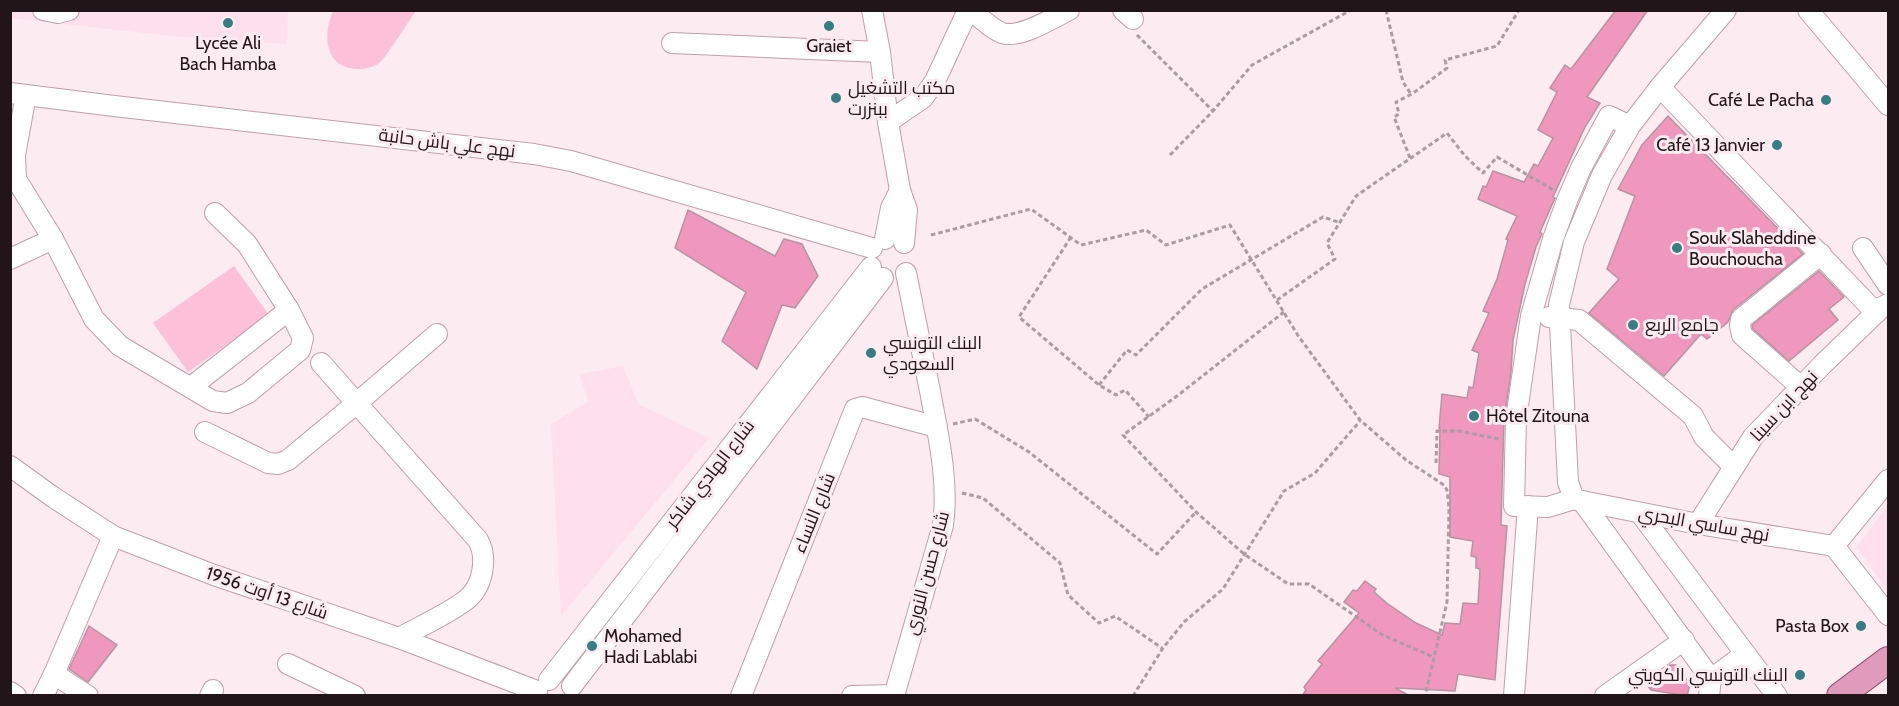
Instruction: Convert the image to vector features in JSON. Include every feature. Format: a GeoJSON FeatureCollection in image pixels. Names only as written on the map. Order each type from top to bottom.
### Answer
{"type":"FeatureCollection","features":[{"type":"Feature","properties":{"kind":"main road"},"geometry":{"type":"LineString","coordinates":[[1840,696],[1888,660]]}},
{"type":"Feature","properties":{"kind":"street"},"geometry":{"type":"LineString","coordinates":[[43,10],[58,13],[69,10]]}},
{"type":"Feature","properties":{"kind":"street","name":"شارع حسن النوري"},"geometry":{"type":"LineString","coordinates":[[872,10],[880,52],[888,122],[900,190],[907,210],[883,255]]}},
{"type":"Feature","properties":{"kind":"street"},"geometry":{"type":"LineString","coordinates":[[888,122],[923,98],[935,81],[969,10],[1002,33],[1010,34],[1021,33],[1069,10]]}},
{"type":"Feature","properties":{"kind":"street"},"geometry":{"type":"LineString","coordinates":[[1726,10],[1630,126],[1602,175],[1574,242],[1559,305],[1559,317],[1568,482],[1578,500],[1683,640],[1710,687],[1745,654]]}},
{"type":"Feature","properties":{"kind":"street"},"geometry":{"type":"LineString","coordinates":[[1808,10],[1888,105]]}},
{"type":"Feature","properties":{"kind":"street"},"geometry":{"type":"LineString","coordinates":[[672,43],[880,52]]}},
{"type":"Feature","properties":{"kind":"street"},"geometry":{"type":"LineString","coordinates":[[1660,87],[1821,255],[1882,309]]}},
{"type":"Feature","properties":{"kind":"street"},"geometry":{"type":"LineString","coordinates":[[19,94],[15,155],[16,179],[53,239],[94,319],[120,346],[213,401],[227,403],[248,393],[300,350],[303,338],[289,310],[247,244],[214,213]]}},
{"type":"Feature","properties":{"kind":"street","name":"نهج علي باش حانبة"},"geometry":{"type":"LineString","coordinates":[[19,94],[534,154],[591,166],[883,255]]}},
{"type":"Feature","properties":{"kind":"street"},"geometry":{"type":"LineString","coordinates":[[1514,696],[1521,506],[1515,442],[1516,419],[1531,316],[1553,238],[1581,168],[1609,116],[1630,126]]}},
{"type":"Feature","properties":{"kind":"street"},"geometry":{"type":"LineString","coordinates":[[10,259],[53,239]]}},
{"type":"Feature","properties":{"kind":"street","name":"شارع حسن النوري"},"geometry":{"type":"LineString","coordinates":[[883,255],[908,248],[911,261],[906,273],[937,427],[946,506],[943,525],[894,695]]}},
{"type":"Feature","properties":{"kind":"street"},"geometry":{"type":"LineString","coordinates":[[1863,248],[1888,285]]}},
{"type":"Feature","properties":{"kind":"street"},"geometry":{"type":"LineString","coordinates":[[883,255],[899,278],[906,273]]}},
{"type":"Feature","properties":{"kind":"street","name":"شارع الهادي شاكر"},"geometry":{"type":"LineString","coordinates":[[541,689],[883,255]]}},
{"type":"Feature","properties":{"kind":"street","name":"شارع الهادي شاكر"},"geometry":{"type":"LineString","coordinates":[[575,691],[883,255]]}},
{"type":"Feature","properties":{"kind":"street"},"geometry":{"type":"LineString","coordinates":[[1802,388],[1743,335],[1740,326],[1741,319],[1821,255]]}},
{"type":"Feature","properties":{"kind":"street","name":"نهج ابن سينا"},"geometry":{"type":"LineString","coordinates":[[1698,524],[1753,437],[1822,365],[1882,309]]}},
{"type":"Feature","properties":{"kind":"street"},"geometry":{"type":"LineString","coordinates":[[191,387],[289,310]]}},
{"type":"Feature","properties":{"kind":"street"},"geometry":{"type":"LineString","coordinates":[[1531,316],[1579,320],[1684,408],[1696,420],[1704,437],[1734,467]]}},
{"type":"Feature","properties":{"kind":"street"},"geometry":{"type":"LineString","coordinates":[[205,432],[268,464],[278,464],[288,460],[437,334]]}},
{"type":"Feature","properties":{"kind":"street"},"geometry":{"type":"LineString","coordinates":[[321,363],[358,402],[478,540],[483,549],[483,571],[474,592],[466,600],[399,638]]}},
{"type":"Feature","properties":{"kind":"street","name":"شارع النساء"},"geometry":{"type":"LineString","coordinates":[[741,696],[855,409],[862,407],[937,427]]}},
{"type":"Feature","properties":{"kind":"street","name":"شارع 13 أوت 1956"},"geometry":{"type":"LineString","coordinates":[[10,466],[113,537],[214,575],[541,689],[558,679],[566,681],[575,691]]}},
{"type":"Feature","properties":{"kind":"street"},"geometry":{"type":"LineString","coordinates":[[1888,480],[1834,546],[1888,615]]}},
{"type":"Feature","properties":{"kind":"street","name":"نهج ساسي البحري"},"geometry":{"type":"LineString","coordinates":[[1521,506],[1548,507],[1578,500],[1698,524],[1834,546]]}},
{"type":"Feature","properties":{"kind":"street"},"geometry":{"type":"LineString","coordinates":[[1640,513],[1777,696]]}},
{"type":"Feature","properties":{"kind":"street"},"geometry":{"type":"LineString","coordinates":[[43,696],[113,537]]}},
{"type":"Feature","properties":{"kind":"street"},"geometry":{"type":"LineString","coordinates":[[1605,696],[1683,640]]}},
{"type":"Feature","properties":{"kind":"street"},"geometry":{"type":"LineString","coordinates":[[288,664],[355,696]]}},
{"type":"Feature","properties":{"kind":"street"},"geometry":{"type":"LineString","coordinates":[[54,674],[88,696]]}},
{"type":"Feature","properties":{"kind":"street"},"geometry":{"type":"LineString","coordinates":[[10,692],[16,696]]}},
{"type":"Feature","properties":{"kind":"street"},"geometry":{"type":"LineString","coordinates":[[852,696],[894,695]]}},
{"type":"Feature","properties":{"kind":"path"},"geometry":{"type":"LineString","coordinates":[[1170,155],[1213,111],[1252,65],[1350,10]]}},
{"type":"Feature","properties":{"kind":"path"},"geometry":{"type":"LineString","coordinates":[[1386,10],[1403,82],[1412,94]]}},
{"type":"Feature","properties":{"kind":"path"},"geometry":{"type":"LineString","coordinates":[[1410,158],[1394,117],[1399,114],[1396,102],[1412,94],[1447,68],[1445,60],[1497,45],[1519,10]]}},
{"type":"Feature","properties":{"kind":"path"},"geometry":{"type":"LineString","coordinates":[[1128,15],[1137,34],[1213,111]]}},
{"type":"Feature","properties":{"kind":"path"},"geometry":{"type":"LineString","coordinates":[[1277,300],[1335,259],[1327,243],[1356,196],[1447,133],[1465,156],[1483,173],[1497,157],[1568,198]]}},
{"type":"Feature","properties":{"kind":"path"},"geometry":{"type":"LineString","coordinates":[[931,235],[1031,209],[1081,245],[1146,230],[1166,245],[1230,225],[1299,337],[1360,420],[1406,460],[1448,490],[1447,602],[1425,696]]}},
{"type":"Feature","properties":{"kind":"path"},"geometry":{"type":"LineString","coordinates":[[1100,385],[1127,350],[1136,355],[1202,289],[1323,217],[1341,223]]}},
{"type":"Feature","properties":{"kind":"path"},"geometry":{"type":"LineString","coordinates":[[1071,237],[1019,317],[1100,385],[1116,395],[1125,390],[1149,417]]}},
{"type":"Feature","properties":{"kind":"path"},"geometry":{"type":"LineString","coordinates":[[1284,312],[1123,435],[1196,513],[1244,554],[1288,584],[1309,584],[1381,634],[1433,657]]}},
{"type":"Feature","properties":{"kind":"path"},"geometry":{"type":"LineString","coordinates":[[937,427],[975,419],[1029,452],[1156,554],[1196,513]]}},
{"type":"Feature","properties":{"kind":"path"},"geometry":{"type":"LineString","coordinates":[[1133,696],[1162,648],[1184,622],[1222,589],[1284,490],[1315,473],[1360,420]]}},
{"type":"Feature","properties":{"kind":"path"},"geometry":{"type":"LineString","coordinates":[[1436,463],[1437,431],[1459,432],[1515,442]]}},
{"type":"Feature","properties":{"kind":"path"},"geometry":{"type":"LineString","coordinates":[[945,490],[983,498],[1060,563],[1068,595],[1099,623],[1115,616],[1162,648]]}},
{"type":"Feature","properties":{"kind":"shaded area"},"geometry":{"type":"Polygon","coordinates":[[[11,10],[288,11],[287,44],[171,36],[11,18],[11,10]]]}},
{"type":"Feature","properties":{"kind":"shaded area"},"geometry":{"type":"Polygon","coordinates":[[[333,10],[416,11],[381,61],[374,66],[360,69],[348,68],[339,64],[329,50],[328,31],[333,10]]]}},
{"type":"Feature","properties":{"kind":"shaded area"},"geometry":{"type":"Polygon","coordinates":[[[234,266],[269,315],[188,372],[153,323],[234,266]]]}},
{"type":"Feature","properties":{"kind":"shaded area"},"geometry":{"type":"Polygon","coordinates":[[[623,366],[638,404],[709,438],[561,616],[551,424],[588,402],[580,374],[623,366]]]}},
{"type":"Feature","properties":{"kind":"shaded area"},"geometry":{"type":"Polygon","coordinates":[[[1888,505],[1888,592],[1857,547],[1888,505]]]}},
{"type":"Feature","properties":{"kind":"building"},"geometry":{"type":"Polygon","coordinates":[[[1616,10],[1648,10],[1587,97],[1600,103],[1585,127],[1553,197],[1555,198],[1540,232],[1542,234],[1525,284],[1513,340],[1504,419],[1501,525],[1507,526],[1495,680],[1458,674],[1455,691],[1395,688],[1410,696],[1302,696],[1306,690],[1304,687],[1322,664],[1318,661],[1359,613],[1344,602],[1353,590],[1357,591],[1365,581],[1376,589],[1374,592],[1388,604],[1416,623],[1442,635],[1445,623],[1460,624],[1463,603],[1478,604],[1480,569],[1476,568],[1476,557],[1471,556],[1473,541],[1450,537],[1450,477],[1439,474],[1442,394],[1467,398],[1469,387],[1473,388],[1479,353],[1472,350],[1489,313],[1483,311],[1497,279],[1508,240],[1506,239],[1517,216],[1478,199],[1493,171],[1524,182],[1534,164],[1538,166],[1553,138],[1538,130],[1557,92],[1550,88],[1565,65],[1571,69],[1616,10]]]}},
{"type":"Feature","properties":{"kind":"building","name":"Souk Slaheddine Bouchoucha"},"geometry":{"type":"Polygon","coordinates":[[[1668,116],[1803,254],[1733,310],[1728,322],[1707,339],[1701,334],[1664,376],[1589,313],[1619,279],[1607,269],[1635,196],[1618,189],[1642,145],[1668,116]]]}},
{"type":"Feature","properties":{"kind":"building"},"geometry":{"type":"Polygon","coordinates":[[[688,210],[775,256],[784,239],[802,244],[818,276],[795,308],[782,305],[757,369],[722,341],[746,292],[675,248],[688,210]]]}},
{"type":"Feature","properties":{"kind":"building"},"geometry":{"type":"Polygon","coordinates":[[[1819,271],[1844,297],[1829,309],[1838,320],[1789,361],[1753,329],[1752,325],[1819,271]]]}},
{"type":"Feature","properties":{"kind":"building"},"geometry":{"type":"Polygon","coordinates":[[[89,626],[117,645],[88,682],[69,669],[89,626]]]}},
{"type":"Feature","properties":{"kind":"building"},"geometry":{"type":"Polygon","coordinates":[[[1670,665],[1676,665],[1690,684],[1687,696],[1651,690],[1645,682],[1670,665]]]}},
{"type":"Feature","properties":{"kind":"place","name":"Lycée Ali Bach Hamba"},"geometry":{"type":"Point","coordinates":[228,23]}},
{"type":"Feature","properties":{"kind":"place","name":"Graiet"},"geometry":{"type":"Point","coordinates":[829,26]}},
{"type":"Feature","properties":{"kind":"place","name":"مكتب التشغيل ببنزرت"},"geometry":{"type":"Point","coordinates":[836,98]}},
{"type":"Feature","properties":{"kind":"place","name":"Café Le Pacha"},"geometry":{"type":"Point","coordinates":[1826,100]}},
{"type":"Feature","properties":{"kind":"place","name":"Café 13 Janvier"},"geometry":{"type":"Point","coordinates":[1777,145]}},
{"type":"Feature","properties":{"kind":"place","name":"Souk Slaheddine Bouchoucha"},"geometry":{"type":"Point","coordinates":[1677,248]}},
{"type":"Feature","properties":{"kind":"place","name":"جامع الربع"},"geometry":{"type":"Point","coordinates":[1633,325]}},
{"type":"Feature","properties":{"kind":"place","name":"البنك التونسي السعودي"},"geometry":{"type":"Point","coordinates":[871,353]}},
{"type":"Feature","properties":{"kind":"place","name":"Hôtel Zitouna"},"geometry":{"type":"Point","coordinates":[1474,416]}},
{"type":"Feature","properties":{"kind":"place","name":"Pasta Box"},"geometry":{"type":"Point","coordinates":[1861,626]}},
{"type":"Feature","properties":{"kind":"place","name":"Mohamed Hadi Lablabi"},"geometry":{"type":"Point","coordinates":[592,646]}},
{"type":"Feature","properties":{"kind":"place","name":"البنك التونسي الكويتي"},"geometry":{"type":"Point","coordinates":[1800,675]}}]}
